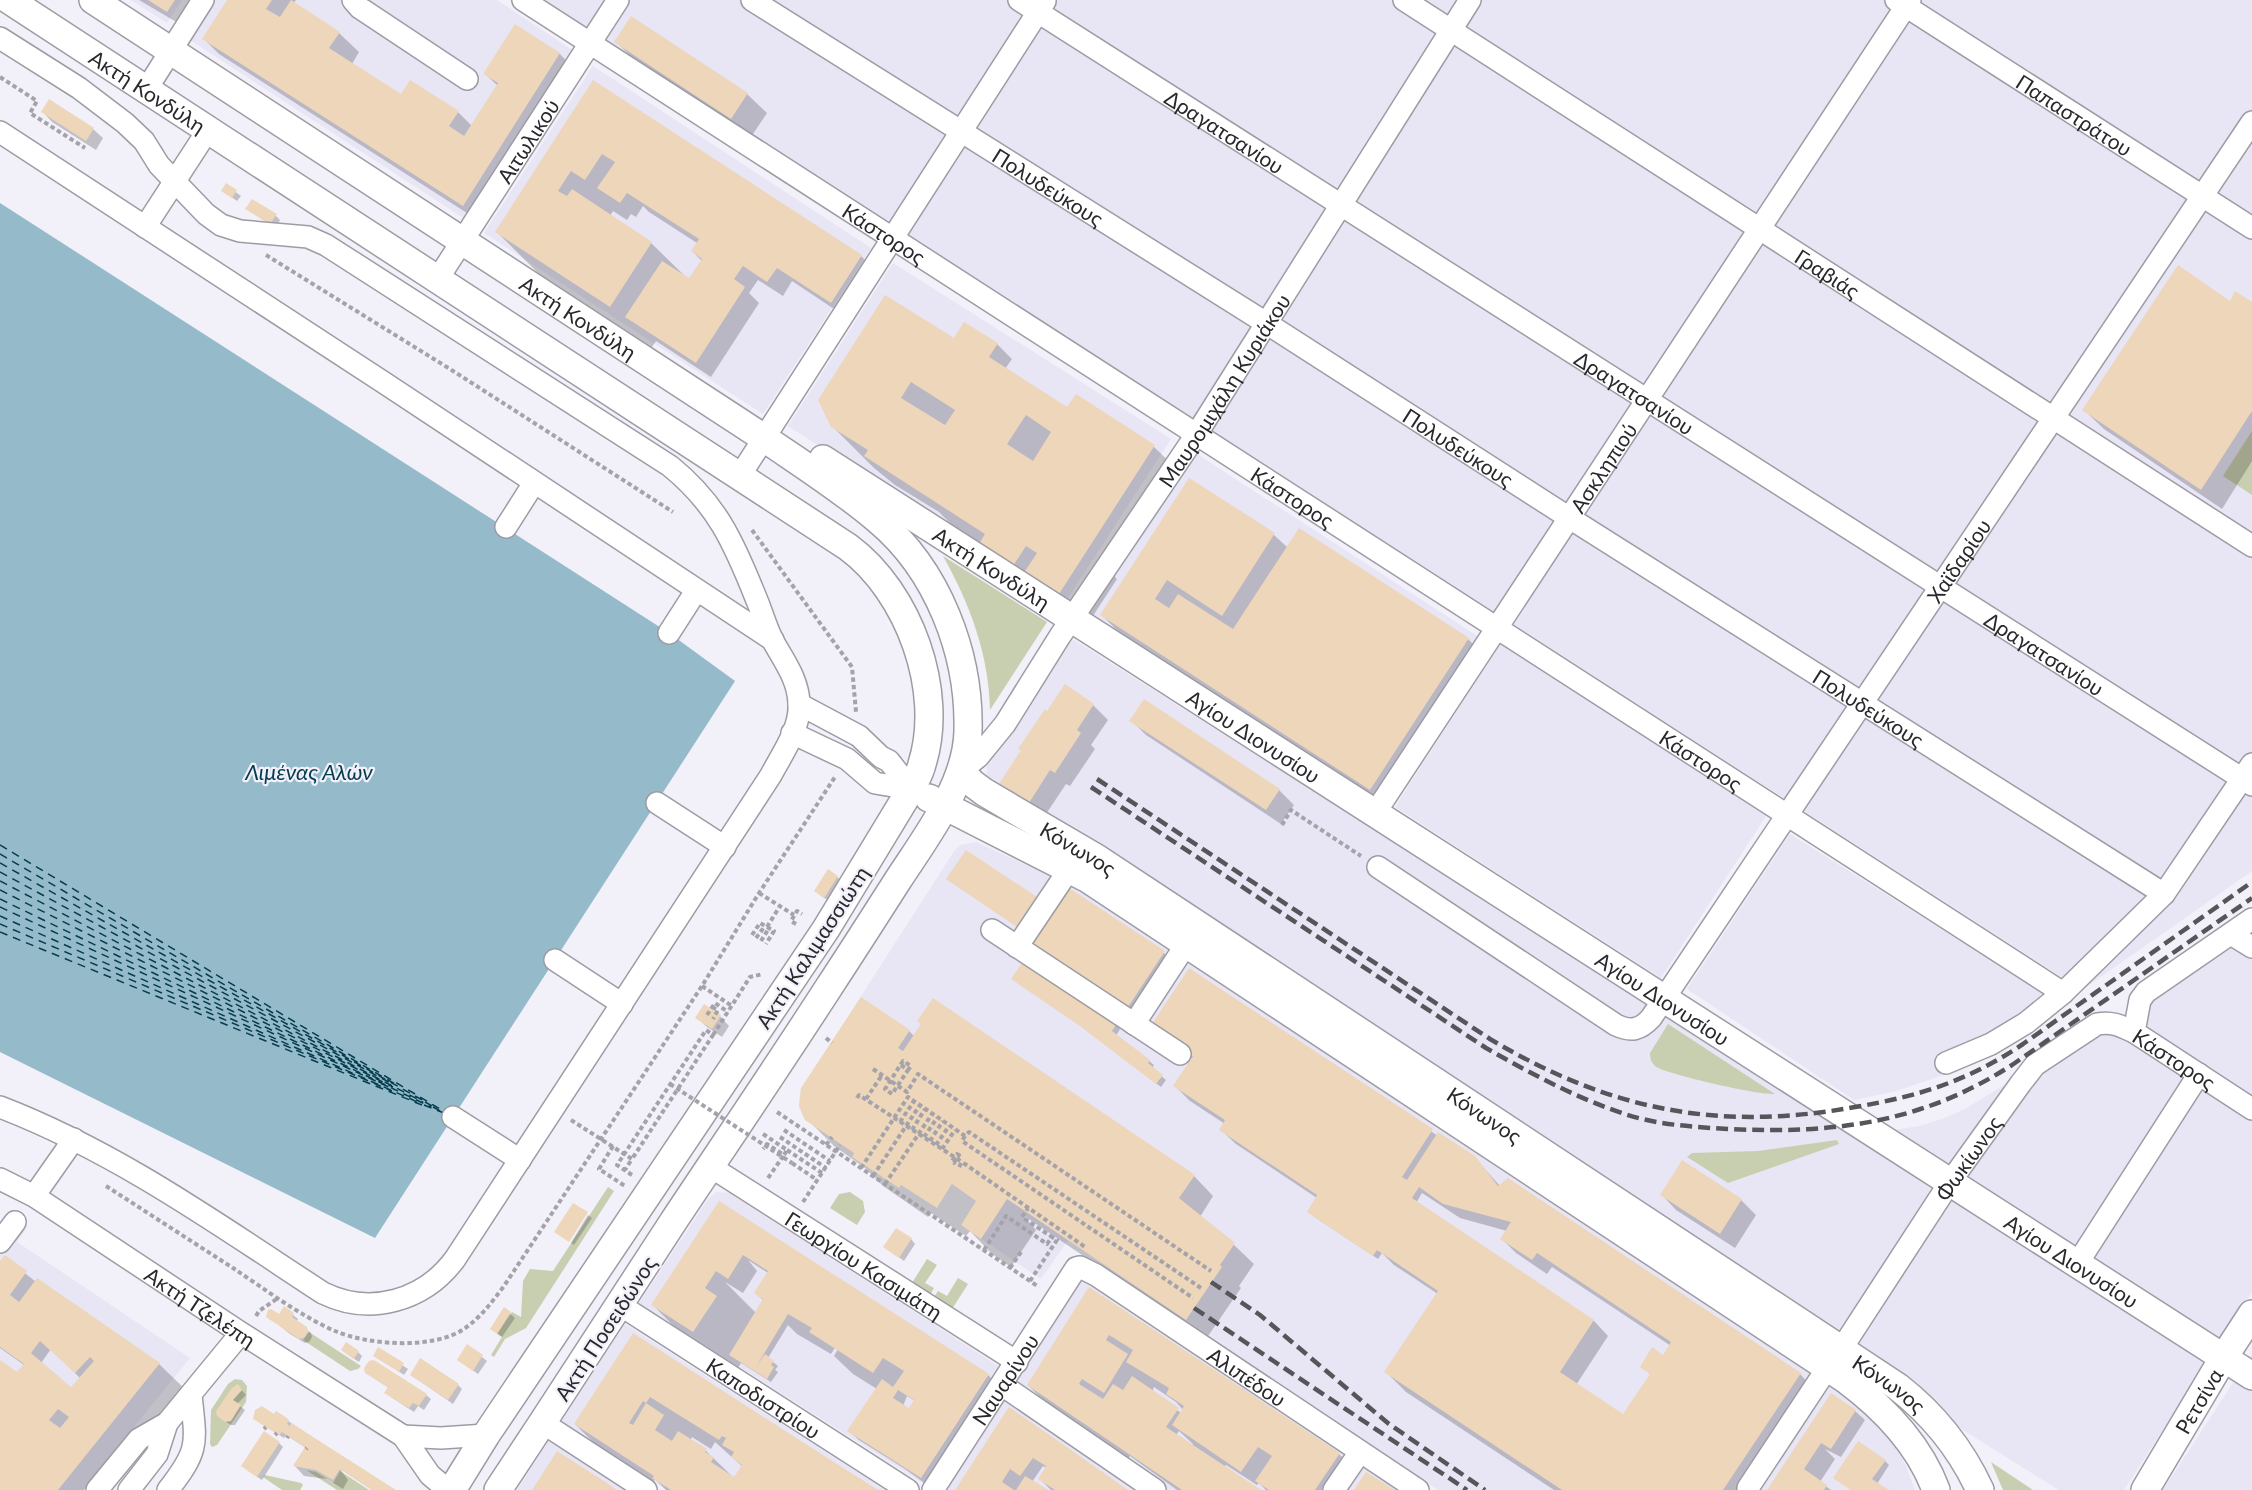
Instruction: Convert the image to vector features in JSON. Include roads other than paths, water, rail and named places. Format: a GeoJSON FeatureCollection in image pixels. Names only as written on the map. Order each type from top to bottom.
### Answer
{"type":"FeatureCollection","features":[{"type":"Feature","properties":{"kind":"main road","name":"Ακτή Κονδύλη"},"geometry":{"type":"LineString","coordinates":[[9,0],[739,477]]}},
{"type":"Feature","properties":{"kind":"main road","name":"Ακτή Κονδύλη"},"geometry":{"type":"LineString","coordinates":[[93,0],[764,438],[794,442],[805,448],[1072,619]]}},
{"type":"Feature","properties":{"kind":"main road","name":"Ακτή Καλιμασσιώτη"},"geometry":{"type":"LineString","coordinates":[[711,1167],[855,948],[944,805],[961,771],[966,755],[968,731],[964,681],[954,635],[933,587],[908,551],[879,521],[764,438]]}},
{"type":"Feature","properties":{"kind":"main road","name":"Ακτή Καλιμασσιώτη"},"geometry":{"type":"LineString","coordinates":[[486,1435],[826,929],[911,789],[922,765],[928,737],[927,694],[915,641],[902,610],[885,584],[859,555],[739,477]]}},
{"type":"Feature","properties":{"kind":"main road","name":"Αγίου Διονυσίου"},"geometry":{"type":"LineString","coordinates":[[1072,619],[2252,1376]]}},
{"type":"Feature","properties":{"kind":"main road","name":"Κόνωνος"},"geometry":{"type":"LineString","coordinates":[[961,771],[984,792],[1098,859],[1835,1358],[1893,1421],[1920,1457],[1936,1490]]}},
{"type":"Feature","properties":{"kind":"main road","name":"Κόνωνος"},"geometry":{"type":"LineString","coordinates":[[911,789],[1070,868],[1835,1358],[1898,1387],[1929,1414],[1958,1451],[1980,1490]]}},
{"type":"Feature","properties":{"kind":"main road","name":"Ακτή Ποσειδώνος"},"geometry":{"type":"LineString","coordinates":[[498,1490],[711,1167]]}},
{"type":"Feature","properties":{"kind":"main road","name":"Ρετσίνα"},"geometry":{"type":"LineString","coordinates":[[2145,1490],[2252,1314]]}},
{"type":"Feature","properties":{"kind":"main road"},"geometry":{"type":"LineString","coordinates":[[450,1490],[486,1435]]}},
{"type":"Feature","properties":{"kind":"street"},"geometry":{"type":"LineString","coordinates":[[146,90],[203,0]]}},
{"type":"Feature","properties":{"kind":"street"},"geometry":{"type":"LineString","coordinates":[[353,0],[360,8],[467,79]]}},
{"type":"Feature","properties":{"kind":"street","name":"Κάστορος"},"geometry":{"type":"LineString","coordinates":[[523,0],[2063,993]]}},
{"type":"Feature","properties":{"kind":"street","name":"Αιτωλικού"},"geometry":{"type":"LineString","coordinates":[[437,280],[618,0]]}},
{"type":"Feature","properties":{"kind":"street","name":"Πολυδεύκους"},"geometry":{"type":"LineString","coordinates":[[752,0],[1266,323],[2164,894]]}},
{"type":"Feature","properties":{"kind":"street","name":"Δραγατσανίου"},"geometry":{"type":"LineString","coordinates":[[1019,0],[1041,6],[1340,204],[1647,400],[1940,586],[2249,776]]}},
{"type":"Feature","properties":{"kind":"street","name":"Γραβιάς"},"geometry":{"type":"LineString","coordinates":[[1404,0],[2252,546]]}},
{"type":"Feature","properties":{"kind":"street","name":"Μαυρομιχάλη Κυριάκου"},"geometry":{"type":"LineString","coordinates":[[961,771],[978,757],[1005,724],[1072,619],[1196,435],[1470,0]]}},
{"type":"Feature","properties":{"kind":"street","name":"Παπαστράτου"},"geometry":{"type":"LineString","coordinates":[[1904,2],[2252,228]]}},
{"type":"Feature","properties":{"kind":"street","name":"Ασκληπιού"},"geometry":{"type":"LineString","coordinates":[[1375,813],[1759,229],[1904,2]]}},
{"type":"Feature","properties":{"kind":"street"},"geometry":{"type":"LineString","coordinates":[[739,477],[1041,6]]}},
{"type":"Feature","properties":{"kind":"street"},"geometry":{"type":"LineString","coordinates":[[0,38],[79,88],[125,123],[144,141],[159,165],[206,214],[221,225],[251,232],[308,237],[326,245],[670,466],[689,481],[711,506],[728,531],[773,640],[795,680],[799,704],[797,720],[792,733],[771,775],[445,1273],[427,1288],[403,1298],[380,1303],[360,1305],[341,1302],[323,1293],[143,1177],[74,1139],[0,1107]]}},
{"type":"Feature","properties":{"kind":"street","name":"Χαϊδαρίου"},"geometry":{"type":"LineString","coordinates":[[1378,867],[1622,1028],[1636,1029],[1644,1026],[2252,122]]}},
{"type":"Feature","properties":{"kind":"street"},"geometry":{"type":"LineString","coordinates":[[145,227],[176,183],[208,130]]}},
{"type":"Feature","properties":{"kind":"street"},"geometry":{"type":"LineString","coordinates":[[0,132],[387,384],[773,640]]}},
{"type":"Feature","properties":{"kind":"street"},"geometry":{"type":"LineString","coordinates":[[506,527],[534,483]]}},
{"type":"Feature","properties":{"kind":"street"},"geometry":{"type":"LineString","coordinates":[[669,633],[696,591]]}},
{"type":"Feature","properties":{"kind":"street"},"geometry":{"type":"LineString","coordinates":[[799,704],[859,735],[881,757],[889,761],[911,789]]}},
{"type":"Feature","properties":{"kind":"street"},"geometry":{"type":"LineString","coordinates":[[792,733],[847,759],[875,783],[911,789]]}},
{"type":"Feature","properties":{"kind":"street"},"geometry":{"type":"LineString","coordinates":[[1947,1063],[2004,1037],[2026,1023],[2063,993],[2164,894],[2249,776]]}},
{"type":"Feature","properties":{"kind":"street"},"geometry":{"type":"LineString","coordinates":[[657,802],[725,847]]}},
{"type":"Feature","properties":{"kind":"street"},"geometry":{"type":"LineString","coordinates":[[1017,946],[1070,868]]}},
{"type":"Feature","properties":{"kind":"street"},"geometry":{"type":"LineString","coordinates":[[2252,919],[2231,934],[2252,947]]}},
{"type":"Feature","properties":{"kind":"street"},"geometry":{"type":"LineString","coordinates":[[992,930],[1180,1054]]}},
{"type":"Feature","properties":{"kind":"street","name":"Κάστορος"},"geometry":{"type":"LineString","coordinates":[[2231,934],[2146,992],[2140,1000],[2134,1032],[2252,1109]]}},
{"type":"Feature","properties":{"kind":"street"},"geometry":{"type":"LineString","coordinates":[[1134,1024],[1187,943]]}},
{"type":"Feature","properties":{"kind":"street"},"geometry":{"type":"LineString","coordinates":[[555,960],[622,1004]]}},
{"type":"Feature","properties":{"kind":"street","name":"Φωκίωνος"},"geometry":{"type":"LineString","coordinates":[[1748,1488],[1950,1182],[2035,1065],[2097,1024],[2107,1022],[2134,1032]]}},
{"type":"Feature","properties":{"kind":"street"},"geometry":{"type":"LineString","coordinates":[[2077,1264],[2199,1074]]}},
{"type":"Feature","properties":{"kind":"street"},"geometry":{"type":"LineString","coordinates":[[453,1117],[520,1160]]}},
{"type":"Feature","properties":{"kind":"street"},"geometry":{"type":"LineString","coordinates":[[34,1196],[74,1139]]}},
{"type":"Feature","properties":{"kind":"street","name":"Γεωργίου Κασιμάτη"},"geometry":{"type":"LineString","coordinates":[[711,1167],[1017,1362]]}},
{"type":"Feature","properties":{"kind":"street","name":"Ακτή Τζελέπη"},"geometry":{"type":"LineString","coordinates":[[0,1179],[34,1196],[403,1437],[430,1474],[450,1490]]}},
{"type":"Feature","properties":{"kind":"street"},"geometry":{"type":"LineString","coordinates":[[0,1242],[15,1222]]}},
{"type":"Feature","properties":{"kind":"street","name":"Ναυαρίνου"},"geometry":{"type":"LineString","coordinates":[[933,1490],[1076,1268]]}},
{"type":"Feature","properties":{"kind":"street","name":"Αλιπέδου"},"geometry":{"type":"LineString","coordinates":[[1076,1268],[1088,1269],[1418,1490]]}},
{"type":"Feature","properties":{"kind":"street","name":"Καποδιστρίου"},"geometry":{"type":"LineString","coordinates":[[620,1305],[909,1490]]}},
{"type":"Feature","properties":{"kind":"street"},"geometry":{"type":"LineString","coordinates":[[129,1490],[157,1454],[167,1424],[241,1333]]}},
{"type":"Feature","properties":{"kind":"street"},"geometry":{"type":"LineString","coordinates":[[1002,1385],[1155,1490]]}},
{"type":"Feature","properties":{"kind":"street"},"geometry":{"type":"LineString","coordinates":[[168,1490],[186,1467],[195,1448],[191,1395]]}},
{"type":"Feature","properties":{"kind":"street"},"geometry":{"type":"LineString","coordinates":[[543,1423],[646,1490]]}},
{"type":"Feature","properties":{"kind":"street"},"geometry":{"type":"LineString","coordinates":[[97,1490],[139,1439],[167,1424]]}},
{"type":"Feature","properties":{"kind":"street"},"geometry":{"type":"LineString","coordinates":[[403,1437],[441,1438],[486,1435]]}},
{"type":"Feature","properties":{"kind":"street"},"geometry":{"type":"LineString","coordinates":[[1334,1490],[1360,1452]]}},
{"type":"Feature","properties":{"kind":"water","name":"Λιμένας Αλών"},"geometry":{"type":"Polygon","coordinates":[[[0,203],[669,633],[735,681],[375,1238],[0,1052],[0,203]]]}},
{"type":"Feature","properties":{"kind":"railway"},"geometry":{"type":"LineString","coordinates":[[1097,779],[1490,1039],[1578,1083],[1622,1098],[1666,1109],[1711,1115],[1757,1117],[1805,1114],[1855,1107],[1901,1098],[1963,1077],[2023,1044],[2252,882]]}},
{"type":"Feature","properties":{"kind":"railway"},"geometry":{"type":"LineString","coordinates":[[1091,787],[1486,1048],[1552,1084],[1604,1107],[1648,1120],[1689,1126],[1768,1130],[1841,1126],[1877,1121],[1945,1100],[1978,1085],[2012,1065],[2252,898]]}},
{"type":"Feature","properties":{"kind":"railway"},"geometry":{"type":"LineString","coordinates":[[1211,1282],[1260,1315],[1389,1424],[1485,1490]]}},
{"type":"Feature","properties":{"kind":"railway"},"geometry":{"type":"LineString","coordinates":[[1194,1308],[1467,1490]]}}]}
